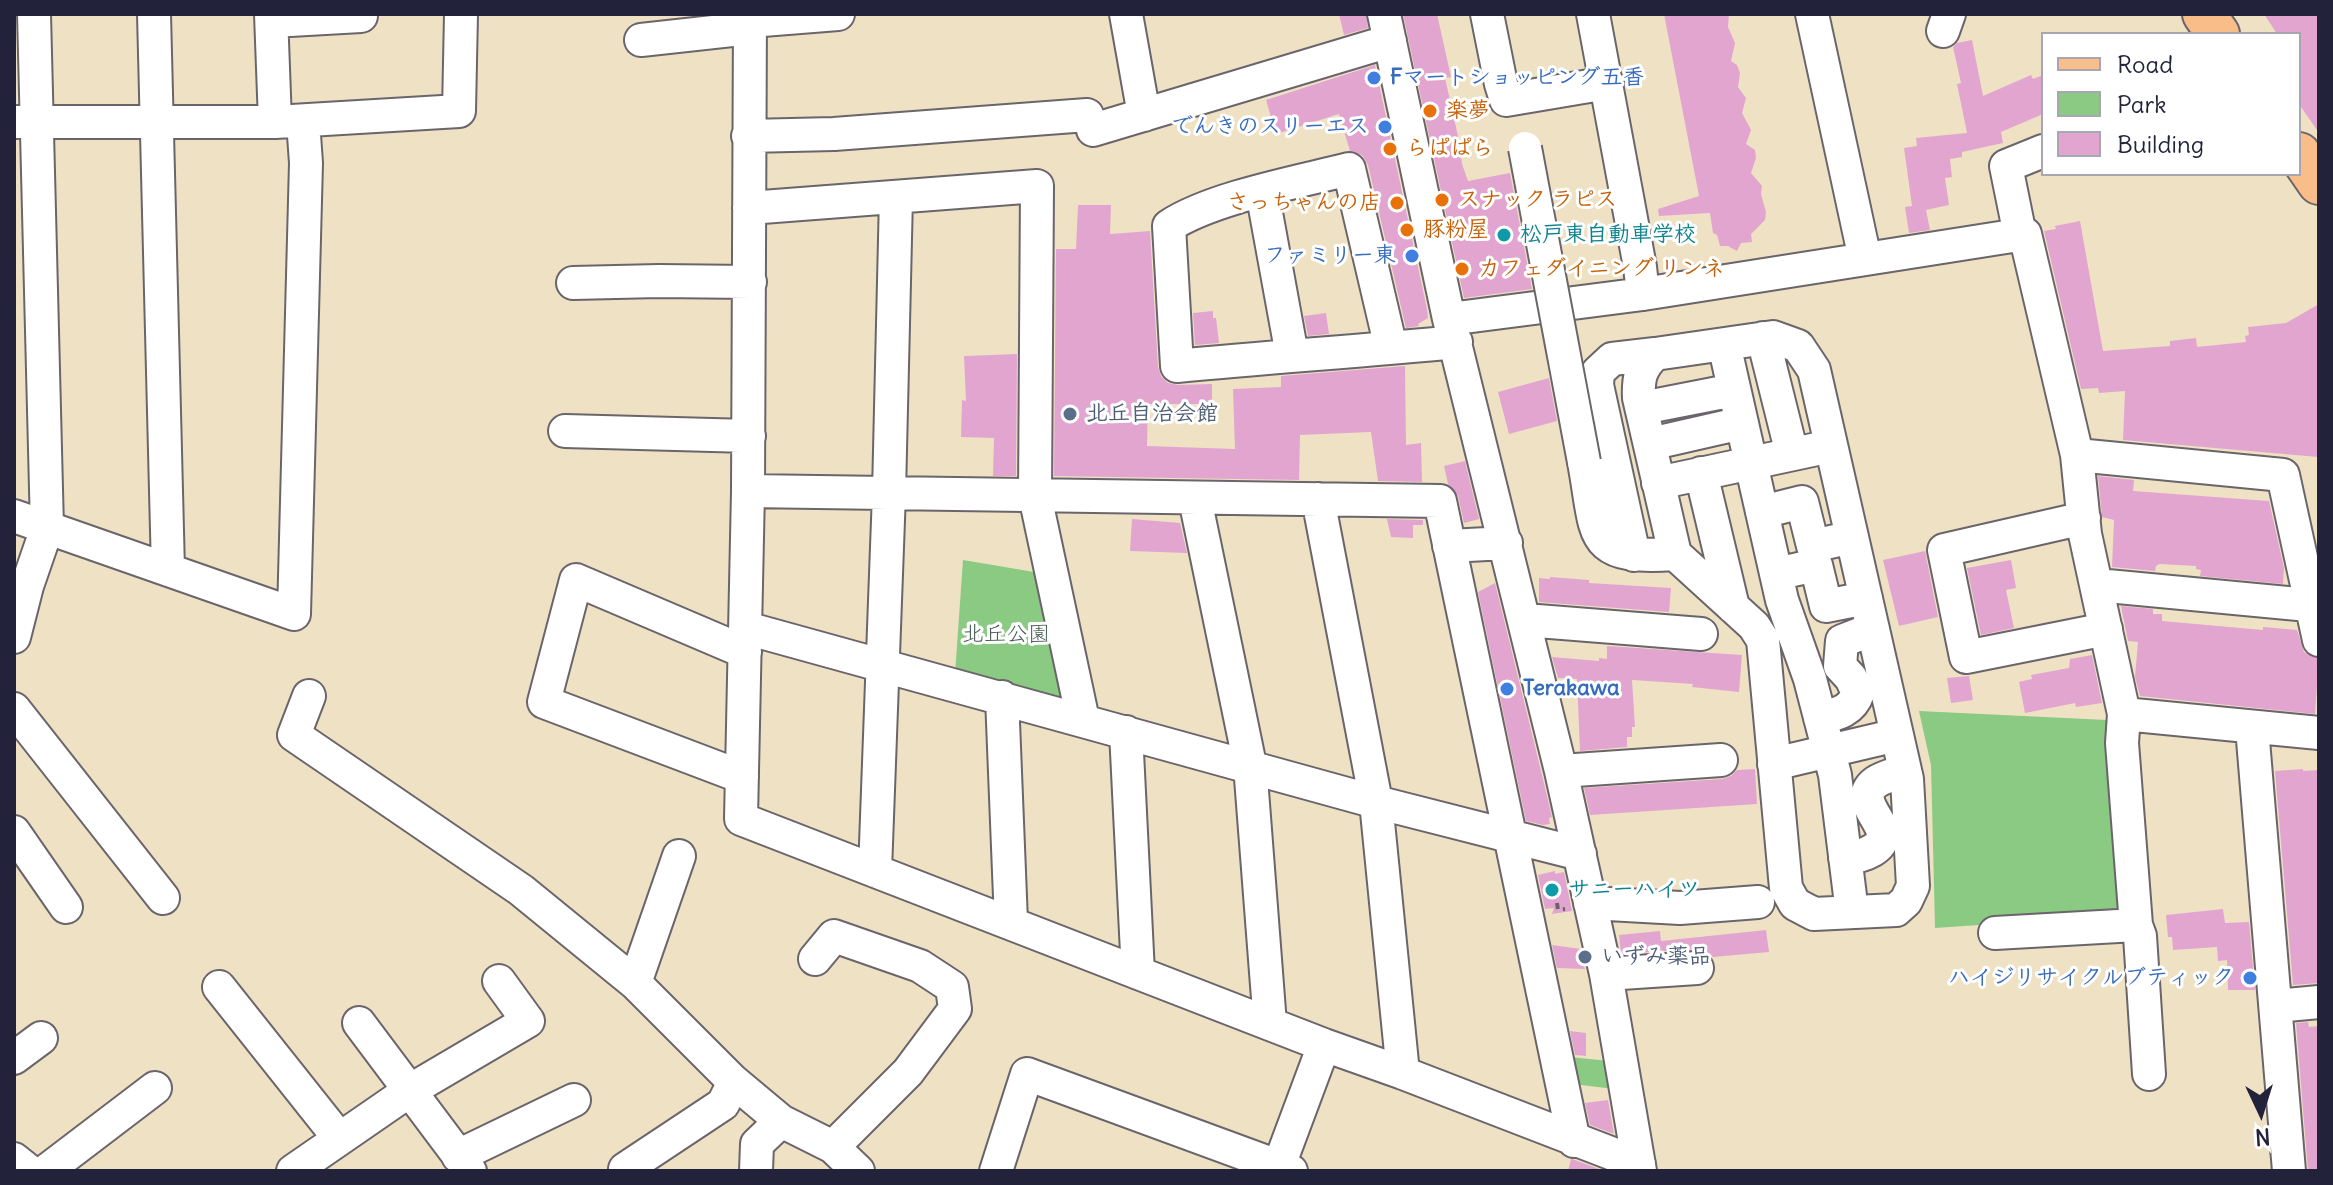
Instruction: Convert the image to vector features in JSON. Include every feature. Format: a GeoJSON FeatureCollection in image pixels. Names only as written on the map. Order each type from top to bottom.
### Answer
{"type":"FeatureCollection","features":[{"type":"Feature","properties":{"kind":"main road"},"geometry":{"type":"LineString","coordinates":[[2204,14],[2217,32]]}},
{"type":"Feature","properties":{"kind":"main road"},"geometry":{"type":"LineString","coordinates":[[2301,157],[2319,183]]}},
{"type":"Feature","properties":{"kind":"street"},"geometry":{"type":"LineString","coordinates":[[14,637],[20,584],[47,528],[25,122],[34,14]]}},
{"type":"Feature","properties":{"kind":"street"},"geometry":{"type":"LineString","coordinates":[[154,14],[168,570]]}},
{"type":"Feature","properties":{"kind":"street"},"geometry":{"type":"LineString","coordinates":[[14,516],[294,614],[306,163],[289,122],[272,18],[361,14]]}},
{"type":"Feature","properties":{"kind":"street"},"geometry":{"type":"LineString","coordinates":[[25,122],[289,122],[459,111],[461,14]]}},
{"type":"Feature","properties":{"kind":"street"},"geometry":{"type":"LineString","coordinates":[[641,40],[750,21],[838,14]]}},
{"type":"Feature","properties":{"kind":"street"},"geometry":{"type":"LineString","coordinates":[[1126,14],[1144,115]]}},
{"type":"Feature","properties":{"kind":"street"},"geometry":{"type":"LineString","coordinates":[[1487,14],[1508,108],[1607,83]]}},
{"type":"Feature","properties":{"kind":"street"},"geometry":{"type":"LineString","coordinates":[[1593,14],[1643,294]]}},
{"type":"Feature","properties":{"kind":"street"},"geometry":{"type":"LineString","coordinates":[[1812,14],[1865,259]]}},
{"type":"Feature","properties":{"kind":"street"},"geometry":{"type":"LineString","coordinates":[[750,21],[749,436],[741,819],[1403,1073],[1640,1168]]}},
{"type":"Feature","properties":{"kind":"street"},"geometry":{"type":"LineString","coordinates":[[748,136],[1090,122],[1144,115],[1387,27],[1453,330],[1580,854],[1606,974],[1640,1168]]}},
{"type":"Feature","properties":{"kind":"street"},"geometry":{"type":"LineString","coordinates":[[1525,148],[1597,536],[1610,549],[1634,555],[1675,554]]}},
{"type":"Feature","properties":{"kind":"street"},"geometry":{"type":"LineString","coordinates":[[2041,152],[2006,166],[2077,455],[2084,518],[2124,714],[2122,743],[2149,1074]]}},
{"type":"Feature","properties":{"kind":"street"},"geometry":{"type":"LineString","coordinates":[[1391,348],[1349,169],[1262,191],[1185,216],[1169,226],[1177,366],[1391,348],[1453,330],[1643,294],[2022,235]]}},
{"type":"Feature","properties":{"kind":"street"},"geometry":{"type":"LineString","coordinates":[[749,208],[1037,186],[1033,416],[1035,496],[1083,720]]}},
{"type":"Feature","properties":{"kind":"street"},"geometry":{"type":"LineString","coordinates":[[1262,191],[1292,355]]}},
{"type":"Feature","properties":{"kind":"street"},"geometry":{"type":"LineString","coordinates":[[875,871],[896,197]]}},
{"type":"Feature","properties":{"kind":"street"},"geometry":{"type":"LineString","coordinates":[[573,283],[750,282]]}},
{"type":"Feature","properties":{"kind":"street"},"geometry":{"type":"LineString","coordinates":[[1634,555],[1597,385],[1598,372],[1612,359],[1763,338],[1773,337],[1798,346],[1814,370],[1905,771],[1913,886],[1906,901],[1896,910],[1814,914],[1795,904],[1786,888],[1763,640],[1754,626],[1675,554],[1638,379],[1645,363],[1655,354]]}},
{"type":"Feature","properties":{"kind":"street"},"geometry":{"type":"LineString","coordinates":[[1763,338],[1792,454]]}},
{"type":"Feature","properties":{"kind":"street"},"geometry":{"type":"LineString","coordinates":[[1724,344],[1776,574],[1835,775],[1852,912]]}},
{"type":"Feature","properties":{"kind":"street"},"geometry":{"type":"LineString","coordinates":[[1642,408],[1734,390]]}},
{"type":"Feature","properties":{"kind":"street"},"geometry":{"type":"LineString","coordinates":[[1650,444],[1742,423]]}},
{"type":"Feature","properties":{"kind":"street"},"geometry":{"type":"LineString","coordinates":[[565,431],[749,436]]}},
{"type":"Feature","properties":{"kind":"street"},"geometry":{"type":"LineString","coordinates":[[1658,483],[1831,446]]}},
{"type":"Feature","properties":{"kind":"street"},"geometry":{"type":"LineString","coordinates":[[2077,455],[2283,475],[2316,606],[2319,640]]}},
{"type":"Feature","properties":{"kind":"street"},"geometry":{"type":"LineString","coordinates":[[1701,473],[1733,607]]}},
{"type":"Feature","properties":{"kind":"street"},"geometry":{"type":"LineString","coordinates":[[748,491],[1440,501],[1574,1141]]}},
{"type":"Feature","properties":{"kind":"street"},"geometry":{"type":"LineString","coordinates":[[1195,499],[1250,765],[1270,1024]]}},
{"type":"Feature","properties":{"kind":"street"},"geometry":{"type":"LineString","coordinates":[[1318,499],[1376,802],[1403,1073]]}},
{"type":"Feature","properties":{"kind":"street"},"geometry":{"type":"LineString","coordinates":[[1762,512],[1802,502],[1813,546],[1852,537]]}},
{"type":"Feature","properties":{"kind":"street"},"geometry":{"type":"LineString","coordinates":[[2084,518],[1944,550],[1966,657],[2106,629]]}},
{"type":"Feature","properties":{"kind":"street"},"geometry":{"type":"LineString","coordinates":[[1449,546],[1506,543]]}},
{"type":"Feature","properties":{"kind":"street"},"geometry":{"type":"LineString","coordinates":[[1776,574],[1816,565],[1826,606],[1866,598]]}},
{"type":"Feature","properties":{"kind":"street"},"geometry":{"type":"LineString","coordinates":[[742,777],[544,702],[576,580],[746,640],[881,664],[1376,802],[1580,854]]}},
{"type":"Feature","properties":{"kind":"street"},"geometry":{"type":"LineString","coordinates":[[2097,585],[2316,606]]}},
{"type":"Feature","properties":{"kind":"street"},"geometry":{"type":"LineString","coordinates":[[1525,620],[1701,634]]}},
{"type":"Feature","properties":{"kind":"street"},"geometry":{"type":"LineString","coordinates":[[1820,718],[1855,703],[1858,693],[1851,678],[1840,666],[1839,649],[1842,641],[1873,629]]}},
{"type":"Feature","properties":{"kind":"street"},"geometry":{"type":"LineString","coordinates":[[309,696],[294,735],[521,890],[635,983],[734,1082],[781,1121],[833,1147],[858,1171]]}},
{"type":"Feature","properties":{"kind":"street"},"geometry":{"type":"LineString","coordinates":[[1002,697],[1011,922]]}},
{"type":"Feature","properties":{"kind":"street"},"geometry":{"type":"LineString","coordinates":[[14,709],[163,898]]}},
{"type":"Feature","properties":{"kind":"street"},"geometry":{"type":"LineString","coordinates":[[2124,714],[2319,733]]}},
{"type":"Feature","properties":{"kind":"street"},"geometry":{"type":"LineString","coordinates":[[2252,728],[2289,1171]]}},
{"type":"Feature","properties":{"kind":"street"},"geometry":{"type":"LineString","coordinates":[[1126,732],[1138,973]]}},
{"type":"Feature","properties":{"kind":"street"},"geometry":{"type":"LineString","coordinates":[[1774,764],[1897,735]]}},
{"type":"Feature","properties":{"kind":"street"},"geometry":{"type":"LineString","coordinates":[[1561,771],[1721,760]]}},
{"type":"Feature","properties":{"kind":"street"},"geometry":{"type":"LineString","coordinates":[[1845,858],[1870,853],[1879,844],[1883,836],[1882,828],[1867,803],[1869,791],[1874,783],[1905,771]]}},
{"type":"Feature","properties":{"kind":"street"},"geometry":{"type":"LineString","coordinates":[[14,832],[66,907]]}},
{"type":"Feature","properties":{"kind":"street"},"geometry":{"type":"LineString","coordinates":[[635,983],[679,856]]}},
{"type":"Feature","properties":{"kind":"street"},"geometry":{"type":"LineString","coordinates":[[1590,903],[1680,908],[1758,902]]}},
{"type":"Feature","properties":{"kind":"street"},"geometry":{"type":"LineString","coordinates":[[1995,933],[2136,925]]}},
{"type":"Feature","properties":{"kind":"street"},"geometry":{"type":"LineString","coordinates":[[815,959],[834,936],[920,966],[952,987],[955,1009],[908,1072],[833,1147]]}},
{"type":"Feature","properties":{"kind":"street"},"geometry":{"type":"LineString","coordinates":[[1606,974],[1697,968]]}},
{"type":"Feature","properties":{"kind":"street"},"geometry":{"type":"LineString","coordinates":[[293,1171],[334,1153],[409,1091],[528,1021],[499,981]]}},
{"type":"Feature","properties":{"kind":"street"},"geometry":{"type":"LineString","coordinates":[[219,987],[334,1153]]}},
{"type":"Feature","properties":{"kind":"street"},"geometry":{"type":"LineString","coordinates":[[2276,1006],[2319,1002]]}},
{"type":"Feature","properties":{"kind":"street"},"geometry":{"type":"LineString","coordinates":[[359,1023],[464,1164],[574,1100]]}},
{"type":"Feature","properties":{"kind":"street"},"geometry":{"type":"LineString","coordinates":[[14,1058],[41,1038]]}},
{"type":"Feature","properties":{"kind":"street"},"geometry":{"type":"LineString","coordinates":[[996,1171],[1027,1074],[1282,1170],[1324,1045]]}},
{"type":"Feature","properties":{"kind":"street"},"geometry":{"type":"LineString","coordinates":[[625,1169],[723,1104],[734,1082]]}},
{"type":"Feature","properties":{"kind":"street"},"geometry":{"type":"LineString","coordinates":[[46,1171],[155,1088]]}},
{"type":"Feature","properties":{"kind":"street"},"geometry":{"type":"LineString","coordinates":[[756,1171],[757,1144],[781,1121]]}},
{"type":"Feature","properties":{"kind":"street"},"geometry":{"type":"LineString","coordinates":[[14,1159],[29,1171]]}},
{"type":"Feature","properties":{"kind":"green space","name":"北丘公園"},"geometry":{"type":"Polygon","coordinates":[[[963,560],[1040,573],[1070,701],[955,674],[963,560]]]}},
{"type":"Feature","properties":{"kind":"green space"},"geometry":{"type":"Polygon","coordinates":[[[1919,711],[2107,720],[2127,915],[1935,928],[1931,765],[1919,711]]]}},
{"type":"Feature","properties":{"kind":"green space"},"geometry":{"type":"Polygon","coordinates":[[[1560,1056],[1609,1061],[1614,1089],[1565,1083],[1560,1056]]]}},
{"type":"Feature","properties":{"kind":"building"},"geometry":{"type":"Polygon","coordinates":[[[1339,14],[1366,14],[1368,28],[1344,35],[1339,14]]]}},
{"type":"Feature","properties":{"kind":"building"},"geometry":{"type":"Polygon","coordinates":[[[1403,14],[1437,14],[1451,77],[1445,78],[1462,164],[1468,181],[1510,173],[1532,289],[1464,298],[1403,14]]]}},
{"type":"Feature","properties":{"kind":"building"},"geometry":{"type":"Polygon","coordinates":[[[1664,14],[1729,14],[1728,27],[1735,43],[1731,61],[1740,73],[1738,87],[1746,98],[1742,113],[1751,130],[1746,144],[1755,150],[1751,173],[1762,186],[1766,212],[1765,220],[1751,234],[1752,242],[1741,243],[1737,251],[1720,246],[1717,235],[1713,233],[1710,213],[1659,216],[1658,209],[1699,196],[1664,14]]]}},
{"type":"Feature","properties":{"kind":"building"},"geometry":{"type":"Polygon","coordinates":[[[2264,14],[2319,14],[2319,133],[2301,107],[2301,32],[2276,32],[2264,14]]]}},
{"type":"Feature","properties":{"kind":"building"},"geometry":{"type":"Polygon","coordinates":[[[1972,40],[1983,96],[2031,75],[2033,79],[2041,76],[2041,115],[2001,132],[2003,143],[1962,152],[1962,157],[1950,159],[1952,177],[1945,178],[1949,205],[1926,210],[1930,230],[1909,233],[1905,207],[1912,206],[1904,148],[1917,146],[1916,138],[1967,133],[1957,84],[1961,83],[1953,47],[1972,40]]]}},
{"type":"Feature","properties":{"kind":"building"},"geometry":{"type":"Polygon","coordinates":[[[1375,65],[1427,309],[1428,318],[1419,326],[1406,328],[1368,165],[1362,155],[1350,151],[1339,114],[1276,134],[1266,100],[1375,65]]]}},
{"type":"Feature","properties":{"kind":"building"},"geometry":{"type":"Polygon","coordinates":[[[1078,205],[1111,205],[1110,234],[1150,231],[1161,376],[1168,383],[1178,385],[1212,384],[1212,404],[1148,404],[1147,446],[1235,449],[1233,389],[1281,387],[1281,376],[1405,366],[1406,445],[1421,443],[1422,482],[1378,481],[1371,432],[1300,435],[1299,480],[1054,476],[1056,249],[1076,249],[1078,205]]]}},
{"type":"Feature","properties":{"kind":"building"},"geometry":{"type":"Polygon","coordinates":[[[2080,221],[2103,351],[2170,346],[2170,341],[2196,338],[2197,347],[2246,342],[2248,327],[2286,323],[2319,304],[2318,457],[2123,440],[2125,391],[2099,393],[2098,388],[2081,389],[2044,231],[2080,221]]]}},
{"type":"Feature","properties":{"kind":"building"},"geometry":{"type":"Polygon","coordinates":[[[1213,311],[1219,343],[1195,345],[1193,313],[1213,311]]]}},
{"type":"Feature","properties":{"kind":"building"},"geometry":{"type":"Polygon","coordinates":[[[1326,313],[1329,334],[1308,336],[1304,316],[1326,313]]]}},
{"type":"Feature","properties":{"kind":"building"},"geometry":{"type":"Polygon","coordinates":[[[1017,354],[1016,476],[993,476],[994,438],[961,437],[962,400],[966,401],[964,356],[1017,354]]]}},
{"type":"Feature","properties":{"kind":"building"},"geometry":{"type":"Polygon","coordinates":[[[1549,378],[1557,421],[1509,434],[1498,392],[1549,378]]]}},
{"type":"Feature","properties":{"kind":"building"},"geometry":{"type":"Polygon","coordinates":[[[1465,461],[1479,519],[1464,523],[1458,496],[1448,484],[1444,466],[1465,461]]]}},
{"type":"Feature","properties":{"kind":"building"},"geometry":{"type":"Polygon","coordinates":[[[2098,476],[2134,480],[2133,491],[2269,501],[2284,568],[2283,584],[2200,576],[2201,570],[2196,566],[2159,564],[2155,571],[2112,567],[2114,520],[2102,517],[2098,476]]]}},
{"type":"Feature","properties":{"kind":"building"},"geometry":{"type":"Polygon","coordinates":[[[1132,519],[1180,523],[1187,553],[1130,551],[1132,519]]]}},
{"type":"Feature","properties":{"kind":"building"},"geometry":{"type":"Polygon","coordinates":[[[1387,519],[1423,520],[1423,525],[1413,525],[1413,538],[1391,537],[1387,519]]]}},
{"type":"Feature","properties":{"kind":"building"},"geometry":{"type":"Polygon","coordinates":[[[1925,551],[1938,617],[1899,626],[1883,560],[1925,551]]]}},
{"type":"Feature","properties":{"kind":"building"},"geometry":{"type":"Polygon","coordinates":[[[2011,560],[2016,588],[2006,590],[2014,628],[1981,635],[1967,568],[2011,560]]]}},
{"type":"Feature","properties":{"kind":"building"},"geometry":{"type":"Polygon","coordinates":[[[1539,578],[1589,580],[1589,583],[1671,588],[1669,612],[1539,602],[1539,578]]]}},
{"type":"Feature","properties":{"kind":"building"},"geometry":{"type":"Polygon","coordinates":[[[1495,583],[1552,817],[1549,818],[1550,824],[1526,821],[1478,592],[1495,583]]]}},
{"type":"Feature","properties":{"kind":"building"},"geometry":{"type":"Polygon","coordinates":[[[2121,606],[2153,609],[2153,614],[2162,614],[2162,621],[2297,630],[2304,652],[2319,658],[2315,714],[2140,696],[2135,677],[2138,642],[2128,641],[2121,606]]]}},
{"type":"Feature","properties":{"kind":"building"},"geometry":{"type":"Polygon","coordinates":[[[1607,646],[1742,655],[1739,692],[1692,687],[1693,684],[1632,680],[1635,727],[1632,727],[1632,737],[1627,737],[1627,747],[1580,751],[1577,679],[1558,678],[1552,657],[1599,661],[1599,658],[1607,659],[1607,646]]]}},
{"type":"Feature","properties":{"kind":"building"},"geometry":{"type":"Polygon","coordinates":[[[2092,655],[2102,703],[2076,707],[2075,703],[2025,713],[2019,682],[2032,679],[2031,675],[2069,668],[2070,659],[2092,655]]]}},
{"type":"Feature","properties":{"kind":"building"},"geometry":{"type":"Polygon","coordinates":[[[1969,676],[1973,700],[1951,703],[1947,678],[1969,676]]]}},
{"type":"Feature","properties":{"kind":"building"},"geometry":{"type":"Polygon","coordinates":[[[1755,769],[1757,804],[1590,815],[1584,788],[1722,779],[1737,770],[1755,769]]]}},
{"type":"Feature","properties":{"kind":"building"},"geometry":{"type":"Polygon","coordinates":[[[2319,770],[2319,983],[2293,985],[2275,771],[2319,770]]]}},
{"type":"Feature","properties":{"kind":"building","name":"サニーハイツ"},"geometry":{"type":"Polygon","coordinates":[[[1555,871],[1555,874],[1564,872],[1572,911],[1552,914],[1554,908],[1545,909],[1538,875],[1555,871]]]}},
{"type":"Feature","properties":{"kind":"building"},"geometry":{"type":"Polygon","coordinates":[[[2223,909],[2225,923],[2249,922],[2255,990],[2228,990],[2227,960],[2218,961],[2217,947],[2173,950],[2166,915],[2223,909]]]}},
{"type":"Feature","properties":{"kind":"building"},"geometry":{"type":"Polygon","coordinates":[[[1766,930],[1769,952],[1713,957],[1696,949],[1621,954],[1619,935],[1660,931],[1661,941],[1766,930]]]}},
{"type":"Feature","properties":{"kind":"building"},"geometry":{"type":"Polygon","coordinates":[[[1552,945],[1581,949],[1585,969],[1557,968],[1552,945]]]}},
{"type":"Feature","properties":{"kind":"building"},"geometry":{"type":"Polygon","coordinates":[[[2308,1022],[2309,1027],[2319,1026],[2319,1171],[2308,1171],[2296,1023],[2308,1022]]]}},
{"type":"Feature","properties":{"kind":"building"},"geometry":{"type":"Polygon","coordinates":[[[1570,1031],[1586,1033],[1586,1056],[1575,1055],[1570,1031]]]}},
{"type":"Feature","properties":{"kind":"building"},"geometry":{"type":"Polygon","coordinates":[[[1608,1100],[1614,1134],[1590,1125],[1585,1103],[1608,1100]]]}},
{"type":"Feature","properties":{"kind":"building"},"geometry":{"type":"Polygon","coordinates":[[[1571,1159],[1575,1160],[1604,1171],[1568,1171],[1571,1159]]]}},
{"type":"Feature","properties":{"kind":"place","name":"Fマートショッピング五香"},"geometry":{"type":"Point","coordinates":[1374,78]}},
{"type":"Feature","properties":{"kind":"place","name":"楽夢"},"geometry":{"type":"Point","coordinates":[1430,111]}},
{"type":"Feature","properties":{"kind":"place","name":"でんきのスリーエス"},"geometry":{"type":"Point","coordinates":[1385,127]}},
{"type":"Feature","properties":{"kind":"place","name":"らぱぱら"},"geometry":{"type":"Point","coordinates":[1390,149]}},
{"type":"Feature","properties":{"kind":"place","name":"スナック ラピス"},"geometry":{"type":"Point","coordinates":[1442,200]}},
{"type":"Feature","properties":{"kind":"place","name":"さっちゃんの店"},"geometry":{"type":"Point","coordinates":[1397,203]}},
{"type":"Feature","properties":{"kind":"place","name":"豚粉屋"},"geometry":{"type":"Point","coordinates":[1407,230]}},
{"type":"Feature","properties":{"kind":"place","name":"松戸東自動車学校"},"geometry":{"type":"Point","coordinates":[1504,235]}},
{"type":"Feature","properties":{"kind":"place","name":"ファミリー東"},"geometry":{"type":"Point","coordinates":[1412,256]}},
{"type":"Feature","properties":{"kind":"place","name":"カフェダイニング リンネ"},"geometry":{"type":"Point","coordinates":[1462,269]}},
{"type":"Feature","properties":{"kind":"place","name":"北丘自治会館"},"geometry":{"type":"Point","coordinates":[1070,414]}},
{"type":"Feature","properties":{"kind":"place","name":"Terakawa"},"geometry":{"type":"Point","coordinates":[1507,689]}},
{"type":"Feature","properties":{"kind":"place","name":"サニーハイツ"},"geometry":{"type":"Point","coordinates":[1552,890]}},
{"type":"Feature","properties":{"kind":"place","name":"いずみ薬品"},"geometry":{"type":"Point","coordinates":[1585,957]}},
{"type":"Feature","properties":{"kind":"place","name":"ハイジリサイクルブティック"},"geometry":{"type":"Point","coordinates":[2250,978]}}]}
